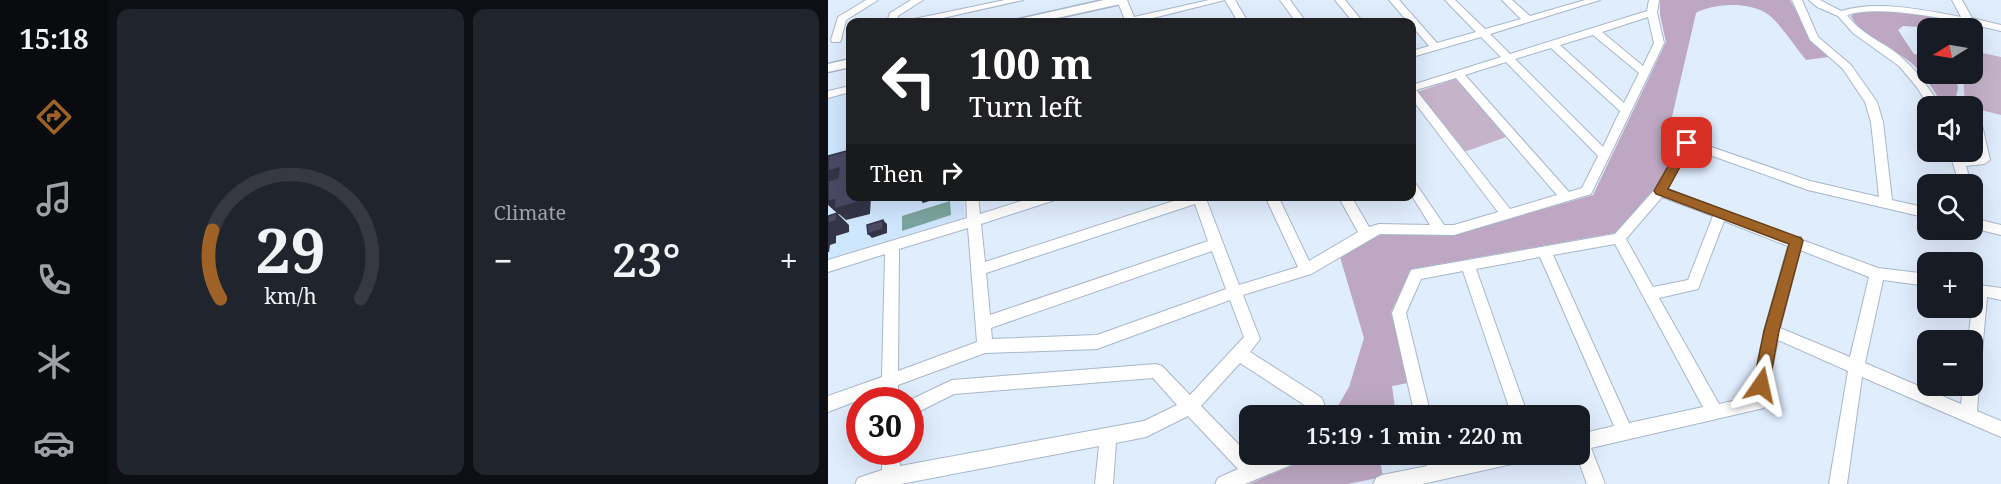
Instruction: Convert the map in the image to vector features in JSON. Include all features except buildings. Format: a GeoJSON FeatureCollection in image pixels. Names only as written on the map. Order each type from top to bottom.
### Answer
{"type":"FeatureCollection","features":[{"type":"Feature","properties":{"kind":"street"},"geometry":{"type":"LineString","coordinates":[[832,41],[841,19],[873,0]]}},
{"type":"Feature","properties":{"kind":"street"},"geometry":{"type":"LineString","coordinates":[[893,18],[893,15],[918,0]]}},
{"type":"Feature","properties":{"kind":"street"},"geometry":{"type":"LineString","coordinates":[[958,18],[1018,0]]}},
{"type":"Feature","properties":{"kind":"street"},"geometry":{"type":"LineString","coordinates":[[1042,18],[1122,0],[1129,18]]}},
{"type":"Feature","properties":{"kind":"street"},"geometry":{"type":"LineString","coordinates":[[1147,18],[1221,0]]}},
{"type":"Feature","properties":{"kind":"street"},"geometry":{"type":"LineString","coordinates":[[1230,0],[1241,18]]}},
{"type":"Feature","properties":{"kind":"street"},"geometry":{"type":"LineString","coordinates":[[1285,0],[1297,18]]}},
{"type":"Feature","properties":{"kind":"street"},"geometry":{"type":"LineString","coordinates":[[1340,0],[1355,18]]}},
{"type":"Feature","properties":{"kind":"street"},"geometry":{"type":"LineString","coordinates":[[1394,0],[1410,18]]}},
{"type":"Feature","properties":{"kind":"street"},"geometry":{"type":"LineString","coordinates":[[1450,0],[1604,155]]}},
{"type":"Feature","properties":{"kind":"street"},"geometry":{"type":"LineString","coordinates":[[1507,0],[1528,20]]}},
{"type":"Feature","properties":{"kind":"street"},"geometry":{"type":"LineString","coordinates":[[1559,0],[1568,8]]}},
{"type":"Feature","properties":{"kind":"street"},"geometry":{"type":"LineString","coordinates":[[1416,53],[1595,0]]}},
{"type":"Feature","properties":{"kind":"street"},"geometry":{"type":"LineString","coordinates":[[1797,0],[1814,38],[1847,68],[1871,102],[1877,122],[1886,203]]}},
{"type":"Feature","properties":{"kind":"street"},"geometry":{"type":"LineString","coordinates":[[1814,0],[1841,14],[1851,29],[1887,52],[1915,76],[1928,96]]}},
{"type":"Feature","properties":{"kind":"street"},"geometry":{"type":"LineString","coordinates":[[1957,0],[1967,18]]}},
{"type":"Feature","properties":{"kind":"street"},"geometry":{"type":"LineString","coordinates":[[1841,14],[1852,6],[1890,6],[1967,18]]}},
{"type":"Feature","properties":{"kind":"street"},"geometry":{"type":"LineString","coordinates":[[828,404],[985,346],[1097,342],[1235,292],[1306,270],[1366,234],[1390,228],[1454,230],[1587,191],[1659,43],[1653,7],[1595,31],[1416,89]]}},
{"type":"Feature","properties":{"kind":"street"},"geometry":{"type":"LineString","coordinates":[[1182,10],[1186,18]]}},
{"type":"Feature","properties":{"kind":"street"},"geometry":{"type":"LineString","coordinates":[[1983,23],[2001,28]]}},
{"type":"Feature","properties":{"kind":"street"},"geometry":{"type":"LineString","coordinates":[[1416,25],[1435,47]]}},
{"type":"Feature","properties":{"kind":"street"},"geometry":{"type":"LineString","coordinates":[[1595,31],[1645,73]]}},
{"type":"Feature","properties":{"kind":"street"},"geometry":{"type":"LineString","coordinates":[[1553,44],[1626,110]]}},
{"type":"Feature","properties":{"kind":"street"},"geometry":{"type":"LineString","coordinates":[[828,68],[846,64]]}},
{"type":"Feature","properties":{"kind":"street"},"geometry":{"type":"LineString","coordinates":[[1458,74],[1566,197]]}},
{"type":"Feature","properties":{"kind":"street"},"geometry":{"type":"LineString","coordinates":[[828,95],[846,90]]}},
{"type":"Feature","properties":{"kind":"street"},"geometry":{"type":"LineString","coordinates":[[1416,95],[1507,214]]}},
{"type":"Feature","properties":{"kind":"street"},"geometry":{"type":"LineString","coordinates":[[1421,405],[1399,312],[1416,274],[1619,238],[1660,191],[1687,143],[1808,184],[1917,210]]}},
{"type":"Feature","properties":{"kind":"street"},"geometry":{"type":"LineString","coordinates":[[1660,191],[1796,241],[1877,274],[1917,279]]}},
{"type":"Feature","properties":{"kind":"street"},"geometry":{"type":"LineString","coordinates":[[1416,193],[1440,229]]}},
{"type":"Feature","properties":{"kind":"street"},"geometry":{"type":"LineString","coordinates":[[972,201],[985,346]]}},
{"type":"Feature","properties":{"kind":"street"},"geometry":{"type":"LineString","coordinates":[[828,266],[1038,201]]}},
{"type":"Feature","properties":{"kind":"street"},"geometry":{"type":"LineString","coordinates":[[978,270],[1187,201]]}},
{"type":"Feature","properties":{"kind":"street"},"geometry":{"type":"LineString","coordinates":[[864,484],[1146,429],[1189,407],[1252,339],[1200,201]]}},
{"type":"Feature","properties":{"kind":"street"},"geometry":{"type":"LineString","coordinates":[[1273,201],[1306,270]]}},
{"type":"Feature","properties":{"kind":"street"},"geometry":{"type":"LineString","coordinates":[[1347,201],[1366,234]]}},
{"type":"Feature","properties":{"kind":"street"},"geometry":{"type":"LineString","coordinates":[[1650,294],[1693,285],[1720,214]]}},
{"type":"Feature","properties":{"kind":"street"},"geometry":{"type":"LineString","coordinates":[[1983,224],[2001,230]]}},
{"type":"Feature","properties":{"kind":"street"},"geometry":{"type":"LineString","coordinates":[[1619,238],[1715,413]]}},
{"type":"Feature","properties":{"kind":"street"},"geometry":{"type":"LineString","coordinates":[[1590,440],[1758,403],[1772,331],[1796,241]]}},
{"type":"Feature","properties":{"kind":"street"},"geometry":{"type":"LineString","coordinates":[[983,324],[1216,244]]}},
{"type":"Feature","properties":{"kind":"street"},"geometry":{"type":"LineString","coordinates":[[889,387],[892,246]]}},
{"type":"Feature","properties":{"kind":"street"},"geometry":{"type":"LineString","coordinates":[[1544,250],[1625,432]]}},
{"type":"Feature","properties":{"kind":"street"},"geometry":{"type":"LineString","coordinates":[[1467,264],[1516,405]]}},
{"type":"Feature","properties":{"kind":"street"},"geometry":{"type":"LineString","coordinates":[[1838,484],[1856,367],[1877,274]]}},
{"type":"Feature","properties":{"kind":"street"},"geometry":{"type":"LineString","coordinates":[[1983,290],[2001,294]]}},
{"type":"Feature","properties":{"kind":"street"},"geometry":{"type":"LineString","coordinates":[[1772,331],[2001,429]]}},
{"type":"Feature","properties":{"kind":"street"},"geometry":{"type":"LineString","coordinates":[[1240,354],[1317,405]]}},
{"type":"Feature","properties":{"kind":"street"},"geometry":{"type":"LineString","coordinates":[[924,402],[952,387],[1156,370],[1253,472]]}},
{"type":"Feature","properties":{"kind":"street"},"geometry":{"type":"LineString","coordinates":[[1968,415],[1970,396]]}},
{"type":"Feature","properties":{"kind":"street"},"geometry":{"type":"LineString","coordinates":[[1104,484],[1108,436]]}},
{"type":"Feature","properties":{"kind":"street"},"geometry":{"type":"LineString","coordinates":[[890,465],[891,480]]}},
{"type":"Feature","properties":{"kind":"street"},"geometry":{"type":"LineString","coordinates":[[1224,484],[1270,465]]}},
{"type":"Feature","properties":{"kind":"street"},"geometry":{"type":"LineString","coordinates":[[1435,465],[1437,473]]}},
{"type":"Feature","properties":{"kind":"street"},"geometry":{"type":"LineString","coordinates":[[1382,484],[1472,465]]}},
{"type":"Feature","properties":{"kind":"street"},"geometry":{"type":"LineString","coordinates":[[1589,465],[1596,484]]}},
{"type":"Feature","properties":{"kind":"shaded area"},"geometry":{"type":"Polygon","coordinates":[[[1660,0],[1790,0],[1810,37],[1829,57],[1806,60],[1776,22],[1759,9],[1731,5],[1712,7],[1696,13],[1668,134],[1683,141],[1656,189],[1615,233],[1412,269],[1391,312],[1408,383],[1392,386],[1395,405],[1338,405],[1349,387],[1364,338],[1340,257],[1380,234],[1455,234],[1593,195],[1666,42],[1660,15],[1660,0]]]}},
{"type":"Feature","properties":{"kind":"shaded area"},"geometry":{"type":"Polygon","coordinates":[[[1857,10],[1894,10],[1947,16],[1945,18],[1917,18],[1917,27],[1903,26],[1898,30],[1914,54],[1917,54],[1917,69],[1902,56],[1862,30],[1851,16],[1857,10]]]}},
{"type":"Feature","properties":{"kind":"shaded area"},"geometry":{"type":"Polygon","coordinates":[[[1983,53],[2001,57],[2001,115],[1983,110],[1983,96],[1964,96],[1964,84],[1983,84],[1983,53]]]}},
{"type":"Feature","properties":{"kind":"shaded area"},"geometry":{"type":"Polygon","coordinates":[[[1458,78],[1509,136],[1464,152],[1417,92],[1458,78]]]}},
{"type":"Feature","properties":{"kind":"shaded area"},"geometry":{"type":"Polygon","coordinates":[[[1929,84],[1957,84],[1956,96],[1937,96],[1929,84]]]}},
{"type":"Feature","properties":{"kind":"shaded area"},"geometry":{"type":"Polygon","coordinates":[[[846,94],[846,201],[963,201],[965,217],[828,259],[828,98],[846,94]]]}},
{"type":"Feature","properties":{"kind":"shaded area"},"geometry":{"type":"Polygon","coordinates":[[[950,201],[951,215],[902,231],[902,216],[950,201]]]}},
{"type":"Feature","properties":{"kind":"shaded area"},"geometry":{"type":"Polygon","coordinates":[[[1293,465],[1381,465],[1383,477],[1348,484],[1249,484],[1293,465]]]}},
{"type":"Feature","properties":{"kind":"route"},"geometry":{"type":"LineString","coordinates":[[1687,143],[1677,165],[1660,191],[1796,241],[1772,331],[1761,385]]}}]}
